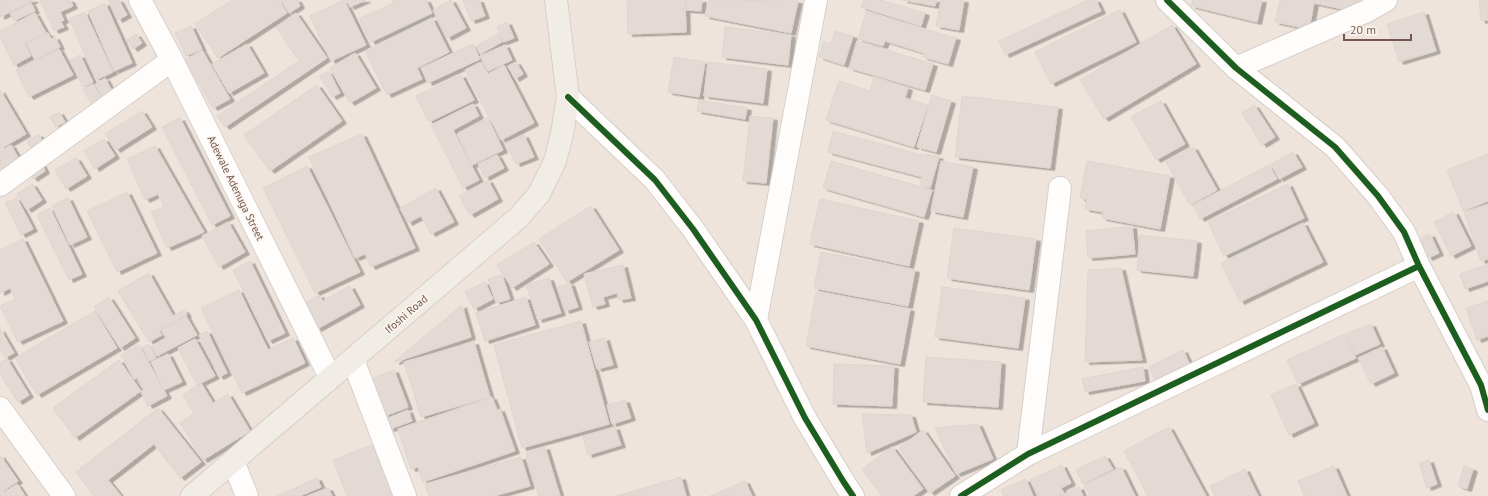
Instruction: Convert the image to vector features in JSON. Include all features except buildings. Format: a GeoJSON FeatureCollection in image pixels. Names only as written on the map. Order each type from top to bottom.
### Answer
{"type":"FeatureCollection","features":[{"type":"Feature","properties":{"kind":"main road","name":"Ifoshi Road"},"geometry":{"type":"LineString","coordinates":[[192,496],[518,218],[539,194],[555,161],[562,134],[568,97],[556,0]]}},
{"type":"Feature","properties":{"kind":"street","name":"Adewale Adenuga Street"},"geometry":{"type":"LineString","coordinates":[[140,0],[172,60],[330,377]]}},
{"type":"Feature","properties":{"kind":"street"},"geometry":{"type":"LineString","coordinates":[[756,320],[816,0]]}},
{"type":"Feature","properties":{"kind":"street"},"geometry":{"type":"LineString","coordinates":[[1167,0],[1236,68],[1335,147],[1378,196],[1404,232],[1419,266],[1481,384],[1488,410]]}},
{"type":"Feature","properties":{"kind":"street"},"geometry":{"type":"LineString","coordinates":[[1236,68],[1366,11],[1386,0]]}},
{"type":"Feature","properties":{"kind":"street"},"geometry":{"type":"LineString","coordinates":[[0,185],[172,60]]}},
{"type":"Feature","properties":{"kind":"street"},"geometry":{"type":"LineString","coordinates":[[568,97],[655,180],[693,228],[756,320],[805,418],[842,481],[853,496]]}},
{"type":"Feature","properties":{"kind":"street"},"geometry":{"type":"LineString","coordinates":[[1028,454],[1060,188]]}},
{"type":"Feature","properties":{"kind":"street"},"geometry":{"type":"LineString","coordinates":[[961,496],[1028,454],[1419,266]]}},
{"type":"Feature","properties":{"kind":"street"},"geometry":{"type":"LineString","coordinates":[[353,360],[405,496]]}},
{"type":"Feature","properties":{"kind":"street"},"geometry":{"type":"LineString","coordinates":[[0,408],[64,496]]}},
{"type":"Feature","properties":{"kind":"street"},"geometry":{"type":"LineString","coordinates":[[233,461],[247,496]]}},
{"type":"Feature","properties":{"kind":"shaded area"},"geometry":{"type":"Polygon","coordinates":[[[0,0],[1488,0],[1488,496],[0,496],[0,0]]]}},
{"type":"Feature","properties":{"kind":"cycle path"},"geometry":{"type":"LineString","coordinates":[[1167,0],[1236,68],[1335,147],[1378,196],[1404,232],[1419,266],[1481,385],[1488,410]]}},
{"type":"Feature","properties":{"kind":"cycle path"},"geometry":{"type":"LineString","coordinates":[[568,97],[655,180],[693,229],[756,320],[805,418],[853,496]]}},
{"type":"Feature","properties":{"kind":"cycle path"},"geometry":{"type":"LineString","coordinates":[[961,496],[1028,454],[1419,266]]}}]}
